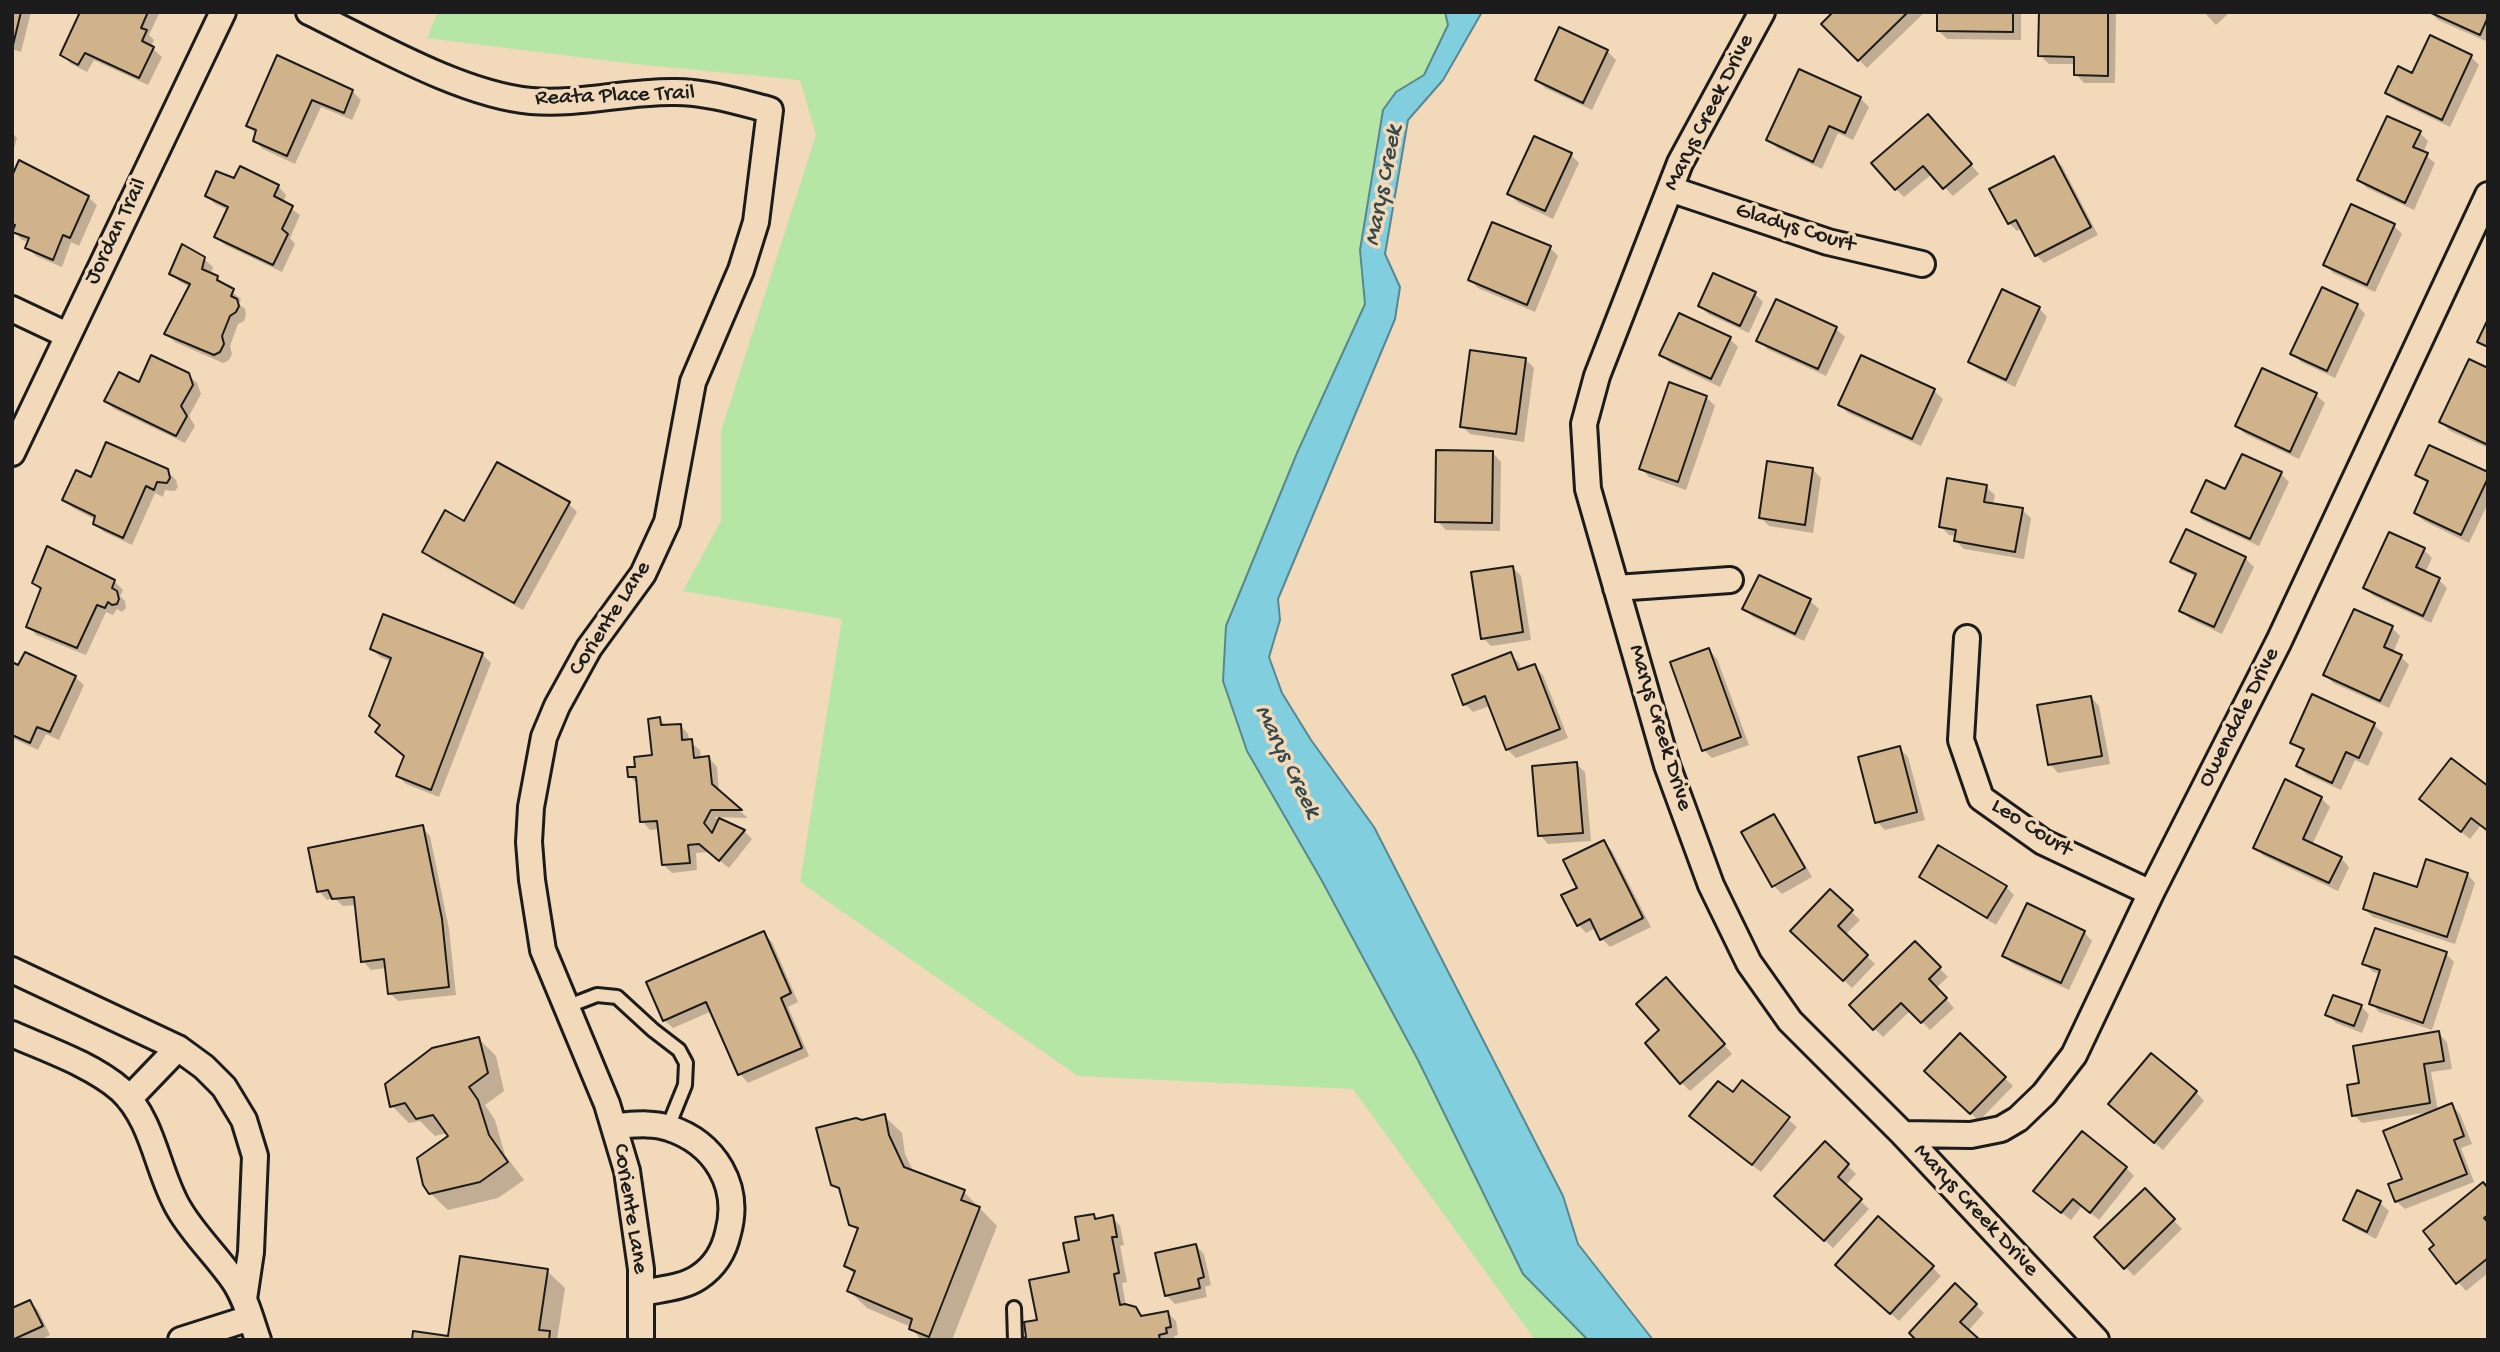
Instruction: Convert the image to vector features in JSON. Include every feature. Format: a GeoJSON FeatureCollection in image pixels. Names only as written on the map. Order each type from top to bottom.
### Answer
{"type":"FeatureCollection","features":[{"type":"Feature","properties":{"kind":"street","name":"Jordan Trail"},"geometry":{"type":"LineString","coordinates":[[12,453],[223,12]]}},
{"type":"Feature","properties":{"kind":"street","name":"Reata Place Trail"},"geometry":{"type":"LineString","coordinates":[[309,12],[468,86],[508,97],[530,101],[575,101],[676,92],[719,97],[769,110]]}},
{"type":"Feature","properties":{"kind":"street","name":"Marys Creek Drive"},"geometry":{"type":"LineString","coordinates":[[1762,12],[1680,163],[1597,376],[1584,424],[1588,489],[1667,765],[1711,885],[1749,963],[1790,1021],[1903,1134],[2096,1340]]}},
{"type":"Feature","properties":{"kind":"street","name":"Coriente Lane"},"geometry":{"type":"LineString","coordinates":[[641,1340],[642,1293],[634,1210],[615,1126],[543,950],[532,880],[531,807],[542,748],[557,706],[573,675],[643,574],[667,522],[693,382],[741,270],[757,222],[769,110]]}},
{"type":"Feature","properties":{"kind":"street","name":"Gladys Court"},"geometry":{"type":"LineString","coordinates":[[1670,189],[1828,242],[1922,264]]}},
{"type":"Feature","properties":{"kind":"street","name":"Owendale Drive"},"geometry":{"type":"LineString","coordinates":[[1903,1134],[1970,1135],[2001,1129],[2018,1118],[2044,1094],[2074,1055],[2151,893],[2279,641],[2488,195]]}},
{"type":"Feature","properties":{"kind":"street"},"geometry":{"type":"LineString","coordinates":[[12,309],[67,335]]}},
{"type":"Feature","properties":{"kind":"street"},"geometry":{"type":"LineString","coordinates":[[1616,587],[1730,580]]}},
{"type":"Feature","properties":{"kind":"street","name":"Leo Court"},"geometry":{"type":"LineString","coordinates":[[1966,638],[1961,740],[1982,798],[2043,842],[2151,893]]}},
{"type":"Feature","properties":{"kind":"street"},"geometry":{"type":"LineString","coordinates":[[12,970],[178,1048],[225,1087],[244,1120],[251,1139],[256,1170],[251,1252],[251,1319]]}},
{"type":"Feature","properties":{"kind":"street"},"geometry":{"type":"LineString","coordinates":[[12,1034],[109,1081],[129,1099],[152,1141],[180,1212],[224,1268],[251,1319]]}},
{"type":"Feature","properties":{"kind":"street"},"geometry":{"type":"LineString","coordinates":[[129,1099],[178,1048]]}},
{"type":"Feature","properties":{"kind":"street","name":"Coriente Lane"},"geometry":{"type":"LineString","coordinates":[[615,1126],[668,1127],[698,1143],[721,1169],[732,1196],[732,1214],[726,1244],[708,1270],[685,1284],[642,1293]]}},
{"type":"Feature","properties":{"kind":"street"},"geometry":{"type":"LineString","coordinates":[[181,1340],[251,1319]]}},
{"type":"Feature","properties":{"kind":"lane"},"geometry":{"type":"LineString","coordinates":[[566,1007],[597,995],[617,997],[679,1050],[686,1063],[685,1085],[668,1127]]}},
{"type":"Feature","properties":{"kind":"lane"},"geometry":{"type":"LineString","coordinates":[[1014,1308],[1016,1340]]}},
{"type":"Feature","properties":{"kind":"green space"},"geometry":{"type":"Polygon","coordinates":[[[438,12],[1445,12],[1448,25],[1424,75],[1396,92],[1378,131],[1360,250],[1365,304],[1297,453],[1226,626],[1247,751],[1322,881],[1418,1060],[1523,1274],[1588,1340],[1535,1340],[1353,1089],[1078,1076],[800,882],[842,619],[683,591],[721,521],[721,431],[816,135],[800,80],[635,64],[427,38],[438,12]]]}},
{"type":"Feature","properties":{"kind":"water","name":"Marys Creek"},"geometry":{"type":"Polygon","coordinates":[[[1445,12],[1482,12],[1443,80],[1408,120],[1385,254],[1400,287],[1395,319],[1278,599],[1280,620],[1269,657],[1282,693],[1311,740],[1374,827],[1563,1196],[1578,1244],[1653,1340],[1588,1340],[1523,1274],[1418,1060],[1322,881],[1247,751],[1223,681],[1226,626],[1297,453],[1365,304],[1360,250],[1383,110],[1396,92],[1424,75],[1448,25],[1445,12]]]}},
{"type":"Feature","properties":{"kind":"building"},"geometry":{"type":"Polygon","coordinates":[[[12,12],[21,12],[13,45],[12,45],[12,12]]]}},
{"type":"Feature","properties":{"kind":"building"},"geometry":{"type":"Polygon","coordinates":[[[80,12],[148,12],[141,28],[147,30],[142,41],[154,47],[139,78],[85,53],[78,65],[60,55],[80,12]]]}},
{"type":"Feature","properties":{"kind":"building"},"geometry":{"type":"Polygon","coordinates":[[[1833,12],[1908,12],[1858,61],[1821,24],[1833,12]]]}},
{"type":"Feature","properties":{"kind":"building"},"geometry":{"type":"Polygon","coordinates":[[[1937,12],[2013,12],[2013,32],[1937,31],[1937,12]]]}},
{"type":"Feature","properties":{"kind":"building"},"geometry":{"type":"Polygon","coordinates":[[[2039,12],[2108,12],[2108,76],[2074,75],[2074,57],[2038,56],[2039,12]]]}},
{"type":"Feature","properties":{"kind":"building"},"geometry":{"type":"Polygon","coordinates":[[[2429,12],[2488,12],[2488,17],[2480,35],[2429,12]]]}},
{"type":"Feature","properties":{"kind":"building"},"geometry":{"type":"Polygon","coordinates":[[[1559,27],[1608,50],[1583,103],[1535,80],[1559,27]]]}},
{"type":"Feature","properties":{"kind":"building"},"geometry":{"type":"Polygon","coordinates":[[[2430,35],[2472,55],[2442,120],[2385,93],[2398,66],[2412,73],[2430,35]]]}},
{"type":"Feature","properties":{"kind":"building"},"geometry":{"type":"Polygon","coordinates":[[[277,55],[353,90],[344,113],[312,100],[287,156],[253,141],[256,130],[246,126],[277,55]]]}},
{"type":"Feature","properties":{"kind":"building"},"geometry":{"type":"Polygon","coordinates":[[[1799,69],[1861,97],[1845,133],[1829,126],[1813,162],[1766,140],[1799,69]]]}},
{"type":"Feature","properties":{"kind":"building"},"geometry":{"type":"Polygon","coordinates":[[[1928,114],[1972,164],[1943,189],[1923,166],[1895,190],[1871,163],[1928,114]]]}},
{"type":"Feature","properties":{"kind":"building"},"geometry":{"type":"Polygon","coordinates":[[[2387,116],[2421,131],[2413,147],[2428,153],[2405,203],[2357,180],[2387,116]]]}},
{"type":"Feature","properties":{"kind":"building"},"geometry":{"type":"Polygon","coordinates":[[[1534,136],[1572,153],[1545,211],[1507,194],[1534,136]]]}},
{"type":"Feature","properties":{"kind":"building"},"geometry":{"type":"Polygon","coordinates":[[[2054,156],[2091,227],[2035,256],[2016,220],[2008,224],[1989,189],[2054,156]]]}},
{"type":"Feature","properties":{"kind":"building"},"geometry":{"type":"Polygon","coordinates":[[[19,160],[89,196],[70,238],[63,235],[53,260],[25,248],[29,238],[12,232],[15,225],[12,224],[12,176],[19,160]]]}},
{"type":"Feature","properties":{"kind":"building"},"geometry":{"type":"Polygon","coordinates":[[[240,166],[279,185],[274,196],[293,206],[282,229],[288,234],[273,265],[214,237],[228,207],[205,196],[216,171],[234,178],[240,166]]]}},
{"type":"Feature","properties":{"kind":"building"},"geometry":{"type":"Polygon","coordinates":[[[2351,204],[2395,224],[2367,285],[2323,265],[2351,204]]]}},
{"type":"Feature","properties":{"kind":"building"},"geometry":{"type":"Polygon","coordinates":[[[1492,222],[1551,246],[1527,305],[1468,280],[1492,222]]]}},
{"type":"Feature","properties":{"kind":"building"},"geometry":{"type":"Polygon","coordinates":[[[182,244],[205,257],[202,269],[218,276],[217,280],[234,289],[231,296],[237,299],[239,306],[230,316],[222,336],[224,344],[220,352],[214,355],[164,334],[190,284],[169,274],[182,244]]]}},
{"type":"Feature","properties":{"kind":"building"},"geometry":{"type":"Polygon","coordinates":[[[1713,273],[1756,292],[1740,326],[1698,306],[1713,273]]]}},
{"type":"Feature","properties":{"kind":"building"},"geometry":{"type":"Polygon","coordinates":[[[2322,287],[2358,304],[2327,371],[2290,354],[2322,287]]]}},
{"type":"Feature","properties":{"kind":"building"},"geometry":{"type":"Polygon","coordinates":[[[2002,289],[2040,307],[2006,380],[1968,362],[2002,289]]]}},
{"type":"Feature","properties":{"kind":"building"},"geometry":{"type":"Polygon","coordinates":[[[1776,299],[1837,327],[1818,369],[1756,341],[1776,299]]]}},
{"type":"Feature","properties":{"kind":"building"},"geometry":{"type":"Polygon","coordinates":[[[1679,313],[1731,337],[1711,379],[1659,355],[1679,313]]]}},
{"type":"Feature","properties":{"kind":"building"},"geometry":{"type":"Polygon","coordinates":[[[2488,319],[2488,347],[2477,342],[2488,319]]]}},
{"type":"Feature","properties":{"kind":"building"},"geometry":{"type":"Polygon","coordinates":[[[1470,350],[1526,358],[1516,434],[1460,427],[1470,350]]]}},
{"type":"Feature","properties":{"kind":"building"},"geometry":{"type":"Polygon","coordinates":[[[151,355],[189,373],[193,385],[181,406],[187,416],[176,436],[104,401],[119,372],[139,382],[151,355]]]}},
{"type":"Feature","properties":{"kind":"building"},"geometry":{"type":"Polygon","coordinates":[[[1861,355],[1935,389],[1912,439],[1838,405],[1861,355]]]}},
{"type":"Feature","properties":{"kind":"building"},"geometry":{"type":"Polygon","coordinates":[[[2469,359],[2488,368],[2488,445],[2439,422],[2469,359]]]}},
{"type":"Feature","properties":{"kind":"building"},"geometry":{"type":"Polygon","coordinates":[[[2262,368],[2317,393],[2290,452],[2235,426],[2262,368]]]}},
{"type":"Feature","properties":{"kind":"building"},"geometry":{"type":"Polygon","coordinates":[[[1669,382],[1707,396],[1678,482],[1639,469],[1669,382]]]}},
{"type":"Feature","properties":{"kind":"building"},"geometry":{"type":"Polygon","coordinates":[[[106,442],[168,469],[170,478],[167,483],[157,482],[154,490],[146,486],[123,538],[93,524],[95,516],[62,500],[76,470],[91,477],[106,442]]]}},
{"type":"Feature","properties":{"kind":"building"},"geometry":{"type":"Polygon","coordinates":[[[2429,445],[2488,472],[2488,478],[2461,535],[2414,513],[2428,481],[2415,475],[2429,445]]]}},
{"type":"Feature","properties":{"kind":"building"},"geometry":{"type":"Polygon","coordinates":[[[1436,450],[1493,451],[1492,523],[1435,522],[1436,450]]]}},
{"type":"Feature","properties":{"kind":"building"},"geometry":{"type":"Polygon","coordinates":[[[2242,454],[2282,472],[2250,539],[2191,512],[2206,480],[2225,489],[2242,454]]]}},
{"type":"Feature","properties":{"kind":"building"},"geometry":{"type":"Polygon","coordinates":[[[1767,461],[1813,468],[1805,525],[1759,518],[1767,461]]]}},
{"type":"Feature","properties":{"kind":"building"},"geometry":{"type":"Polygon","coordinates":[[[497,462],[570,502],[514,603],[422,552],[445,510],[464,521],[497,462]]]}},
{"type":"Feature","properties":{"kind":"building"},"geometry":{"type":"Polygon","coordinates":[[[1947,478],[1987,485],[1984,502],[2023,508],[2015,552],[1954,541],[1956,530],[1939,527],[1947,478]]]}},
{"type":"Feature","properties":{"kind":"building"},"geometry":{"type":"Polygon","coordinates":[[[2186,529],[2246,557],[2214,627],[2179,611],[2196,574],[2170,562],[2186,529]]]}},
{"type":"Feature","properties":{"kind":"building"},"geometry":{"type":"Polygon","coordinates":[[[2389,532],[2425,548],[2416,567],[2440,578],[2423,616],[2363,588],[2389,532]]]}},
{"type":"Feature","properties":{"kind":"building"},"geometry":{"type":"Polygon","coordinates":[[[47,546],[115,580],[112,588],[117,591],[117,604],[108,602],[105,608],[97,605],[77,648],[26,627],[41,588],[32,583],[47,546]]]}},
{"type":"Feature","properties":{"kind":"building"},"geometry":{"type":"Polygon","coordinates":[[[1513,566],[1523,632],[1481,639],[1471,572],[1513,566]]]}},
{"type":"Feature","properties":{"kind":"building"},"geometry":{"type":"Polygon","coordinates":[[[1759,575],[1811,599],[1795,634],[1742,609],[1759,575]]]}},
{"type":"Feature","properties":{"kind":"building"},"geometry":{"type":"Polygon","coordinates":[[[2354,609],[2393,626],[2384,647],[2402,655],[2380,701],[2323,675],[2354,609]]]}},
{"type":"Feature","properties":{"kind":"building"},"geometry":{"type":"Polygon","coordinates":[[[383,614],[483,653],[431,790],[396,776],[404,756],[375,732],[380,725],[369,716],[391,658],[370,649],[383,614]]]}},
{"type":"Feature","properties":{"kind":"building"},"geometry":{"type":"Polygon","coordinates":[[[1709,648],[1741,737],[1702,751],[1670,662],[1709,648]]]}},
{"type":"Feature","properties":{"kind":"building"},"geometry":{"type":"Polygon","coordinates":[[[25,652],[76,676],[50,732],[37,727],[30,743],[12,735],[12,662],[18,665],[25,652]]]}},
{"type":"Feature","properties":{"kind":"building"},"geometry":{"type":"Polygon","coordinates":[[[1511,652],[1518,670],[1535,664],[1560,729],[1506,750],[1485,696],[1463,705],[1452,675],[1511,652]]]}},
{"type":"Feature","properties":{"kind":"building"},"geometry":{"type":"Polygon","coordinates":[[[2312,694],[2375,723],[2359,758],[2346,752],[2332,783],[2296,766],[2304,749],[2290,743],[2312,694]]]}},
{"type":"Feature","properties":{"kind":"building"},"geometry":{"type":"Polygon","coordinates":[[[2091,696],[2102,756],[2048,765],[2037,705],[2091,696]]]}},
{"type":"Feature","properties":{"kind":"building"},"geometry":{"type":"Polygon","coordinates":[[[660,717],[661,725],[681,724],[682,740],[692,739],[694,758],[709,756],[712,784],[742,810],[711,810],[704,823],[712,833],[719,818],[745,830],[719,861],[699,844],[688,845],[690,863],[662,865],[657,821],[640,822],[636,777],[628,777],[627,767],[635,767],[634,757],[652,755],[648,719],[660,717]]]}},
{"type":"Feature","properties":{"kind":"building"},"geometry":{"type":"Polygon","coordinates":[[[1900,746],[1917,812],[1875,823],[1858,757],[1900,746]]]}},
{"type":"Feature","properties":{"kind":"building"},"geometry":{"type":"Polygon","coordinates":[[[2451,758],[2488,786],[2488,831],[2471,818],[2461,832],[2419,799],[2451,758]]]}},
{"type":"Feature","properties":{"kind":"building"},"geometry":{"type":"Polygon","coordinates":[[[1577,762],[1583,833],[1538,836],[1532,766],[1577,762]]]}},
{"type":"Feature","properties":{"kind":"building"},"geometry":{"type":"Polygon","coordinates":[[[2285,779],[2322,797],[2303,839],[2342,857],[2329,883],[2253,848],[2285,779]]]}},
{"type":"Feature","properties":{"kind":"building"},"geometry":{"type":"Polygon","coordinates":[[[1774,814],[1805,868],[1772,887],[1741,832],[1774,814]]]}},
{"type":"Feature","properties":{"kind":"building"},"geometry":{"type":"Polygon","coordinates":[[[423,825],[442,919],[449,987],[388,994],[384,959],[361,962],[354,897],[332,899],[328,890],[317,892],[308,848],[423,825]]]}},
{"type":"Feature","properties":{"kind":"building"},"geometry":{"type":"Polygon","coordinates":[[[1604,840],[1643,918],[1600,940],[1590,919],[1577,926],[1561,895],[1577,888],[1563,860],[1604,840]]]}},
{"type":"Feature","properties":{"kind":"building"},"geometry":{"type":"Polygon","coordinates":[[[1938,845],[2007,886],[1987,918],[1919,877],[1938,845]]]}},
{"type":"Feature","properties":{"kind":"building"},"geometry":{"type":"Polygon","coordinates":[[[2426,859],[2468,873],[2447,937],[2363,909],[2374,873],[2417,887],[2426,859]]]}},
{"type":"Feature","properties":{"kind":"building"},"geometry":{"type":"Polygon","coordinates":[[[1830,889],[1853,910],[1838,926],[1868,955],[1843,981],[1790,931],[1830,889]]]}},
{"type":"Feature","properties":{"kind":"building"},"geometry":{"type":"Polygon","coordinates":[[[2027,903],[2085,931],[2061,983],[2002,956],[2027,903]]]}},
{"type":"Feature","properties":{"kind":"building"},"geometry":{"type":"Polygon","coordinates":[[[2375,928],[2447,952],[2423,1023],[2369,1004],[2380,970],[2362,964],[2375,928]]]}},
{"type":"Feature","properties":{"kind":"building"},"geometry":{"type":"Polygon","coordinates":[[[764,931],[791,993],[781,998],[802,1048],[738,1075],[706,1002],[663,1021],[646,982],[764,931]]]}},
{"type":"Feature","properties":{"kind":"building"},"geometry":{"type":"Polygon","coordinates":[[[1915,941],[1941,967],[1929,979],[1947,998],[1921,1023],[1901,1003],[1873,1030],[1849,1005],[1915,941]]]}},
{"type":"Feature","properties":{"kind":"building"},"geometry":{"type":"Polygon","coordinates":[[[1666,977],[1725,1044],[1680,1084],[1645,1043],[1659,1030],[1636,1004],[1666,977]]]}},
{"type":"Feature","properties":{"kind":"building"},"geometry":{"type":"Polygon","coordinates":[[[2333,995],[2362,1005],[2354,1026],[2325,1015],[2333,995]]]}},
{"type":"Feature","properties":{"kind":"building"},"geometry":{"type":"Polygon","coordinates":[[[2439,1031],[2444,1061],[2424,1064],[2430,1103],[2352,1116],[2347,1085],[2359,1083],[2353,1046],[2439,1031]]]}},
{"type":"Feature","properties":{"kind":"building"},"geometry":{"type":"Polygon","coordinates":[[[1960,1033],[2006,1077],[1970,1114],[1924,1071],[1960,1033]]]}},
{"type":"Feature","properties":{"kind":"building"},"geometry":{"type":"Polygon","coordinates":[[[479,1037],[488,1073],[469,1087],[478,1100],[489,1135],[508,1162],[480,1182],[429,1194],[423,1185],[417,1158],[448,1136],[433,1115],[416,1119],[405,1103],[390,1107],[385,1084],[432,1048],[479,1037]]]}},
{"type":"Feature","properties":{"kind":"building"},"geometry":{"type":"Polygon","coordinates":[[[2151,1053],[2197,1091],[2154,1143],[2108,1104],[2151,1053]]]}},
{"type":"Feature","properties":{"kind":"building"},"geometry":{"type":"Polygon","coordinates":[[[1742,1080],[1790,1117],[1752,1165],[1689,1116],[1718,1081],[1733,1092],[1742,1080]]]}},
{"type":"Feature","properties":{"kind":"building"},"geometry":{"type":"Polygon","coordinates":[[[2452,1103],[2464,1136],[2454,1140],[2467,1174],[2395,1202],[2388,1184],[2402,1179],[2383,1131],[2452,1103]]]}},
{"type":"Feature","properties":{"kind":"building"},"geometry":{"type":"Polygon","coordinates":[[[885,1114],[889,1135],[904,1167],[965,1190],[961,1200],[980,1207],[929,1337],[909,1329],[912,1319],[847,1291],[855,1271],[844,1266],[858,1228],[849,1225],[839,1188],[831,1185],[816,1128],[885,1114]]]}},
{"type":"Feature","properties":{"kind":"building"},"geometry":{"type":"Polygon","coordinates":[[[2082,1131],[2127,1167],[2090,1213],[2073,1199],[2061,1213],[2033,1191],[2082,1131]]]}},
{"type":"Feature","properties":{"kind":"building"},"geometry":{"type":"Polygon","coordinates":[[[1825,1141],[1849,1164],[1838,1177],[1862,1199],[1824,1241],[1774,1196],[1825,1141]]]}},
{"type":"Feature","properties":{"kind":"building"},"geometry":{"type":"Polygon","coordinates":[[[2483,1182],[2488,1188],[2488,1215],[2484,1218],[2488,1222],[2488,1258],[2456,1284],[2429,1249],[2434,1245],[2423,1231],[2483,1182]]]}},
{"type":"Feature","properties":{"kind":"building"},"geometry":{"type":"Polygon","coordinates":[[[2145,1188],[2175,1219],[2124,1269],[2094,1237],[2145,1188]]]}},
{"type":"Feature","properties":{"kind":"building"},"geometry":{"type":"Polygon","coordinates":[[[2357,1190],[2381,1201],[2367,1232],[2343,1220],[2357,1190]]]}},
{"type":"Feature","properties":{"kind":"building"},"geometry":{"type":"Polygon","coordinates":[[[1094,1214],[1095,1219],[1113,1215],[1117,1237],[1112,1237],[1119,1273],[1114,1274],[1120,1305],[1136,1307],[1141,1316],[1168,1311],[1171,1327],[1166,1328],[1167,1333],[1159,1335],[1160,1340],[1023,1340],[1026,1337],[1024,1322],[1037,1320],[1029,1280],[1069,1272],[1063,1243],[1079,1240],[1075,1217],[1094,1214]]]}},
{"type":"Feature","properties":{"kind":"building"},"geometry":{"type":"Polygon","coordinates":[[[1878,1216],[1934,1266],[1890,1314],[1835,1265],[1878,1216]]]}},
{"type":"Feature","properties":{"kind":"building"},"geometry":{"type":"Polygon","coordinates":[[[1196,1244],[1204,1277],[1198,1279],[1200,1288],[1165,1296],[1155,1253],[1196,1244]]]}},
{"type":"Feature","properties":{"kind":"building"},"geometry":{"type":"Polygon","coordinates":[[[460,1256],[548,1269],[539,1330],[550,1331],[549,1340],[412,1340],[413,1331],[448,1336],[460,1256]]]}},
{"type":"Feature","properties":{"kind":"building"},"geometry":{"type":"Polygon","coordinates":[[[1955,1283],[1977,1304],[1960,1322],[1980,1340],[1916,1340],[1909,1333],[1955,1283]]]}},
{"type":"Feature","properties":{"kind":"building"},"geometry":{"type":"Polygon","coordinates":[[[30,1300],[43,1326],[12,1340],[12,1308],[30,1300]]]}}]}
